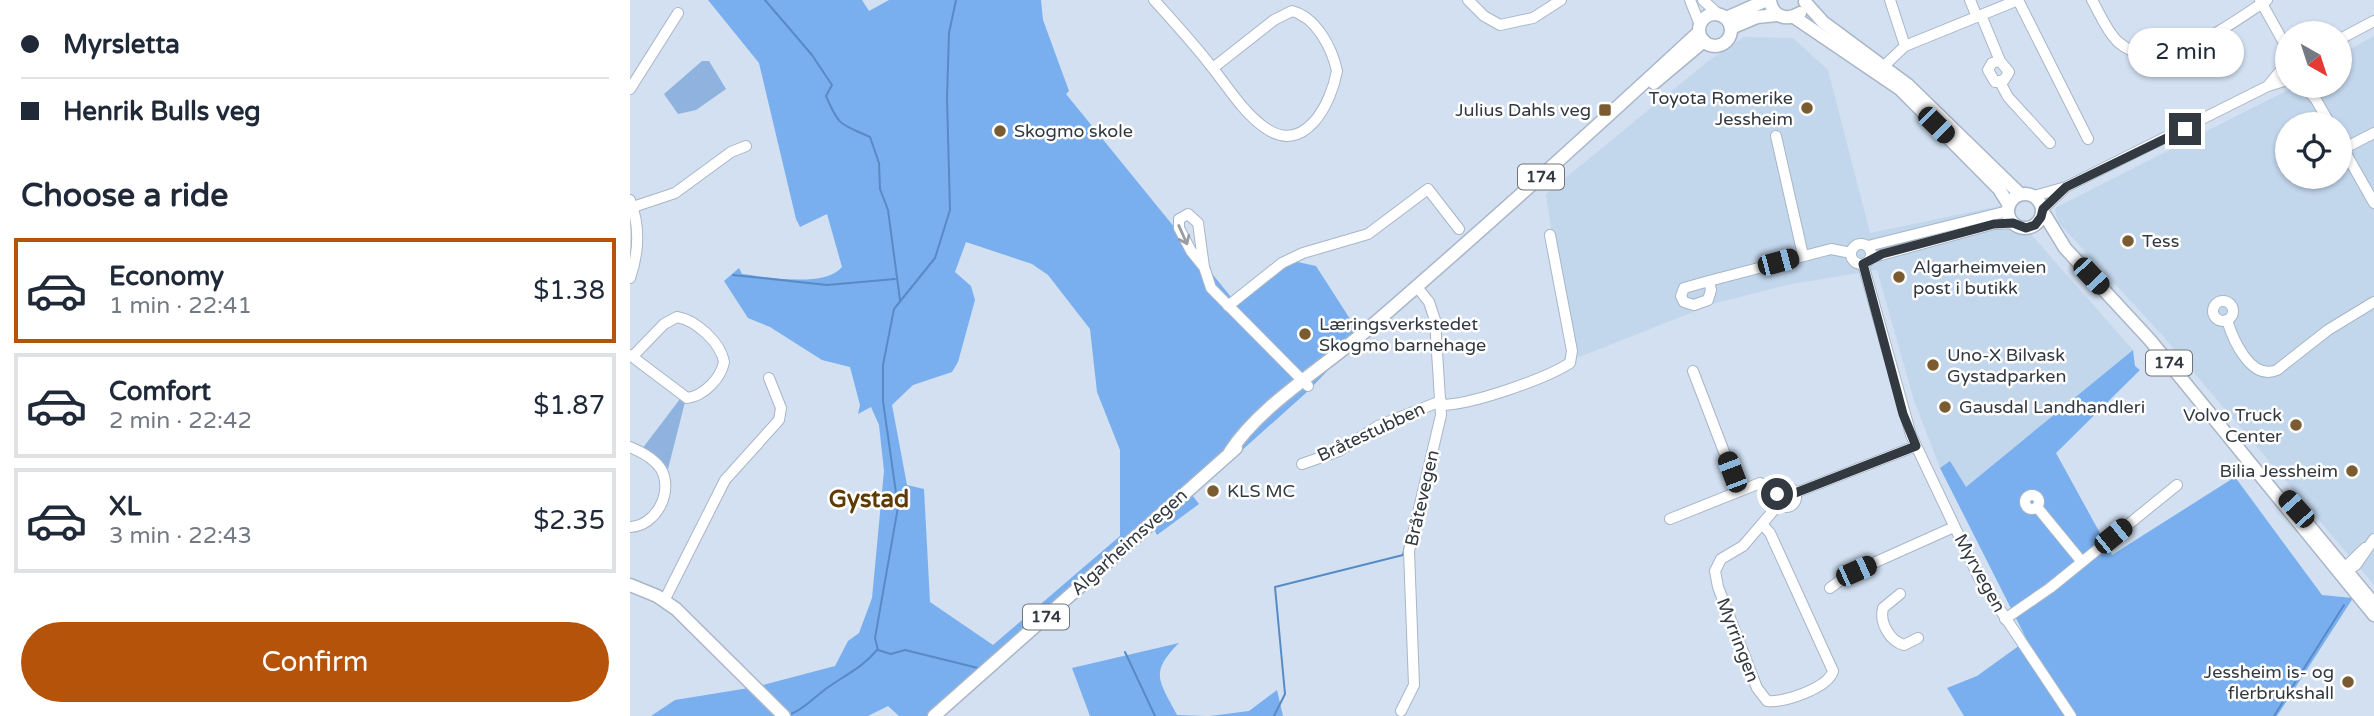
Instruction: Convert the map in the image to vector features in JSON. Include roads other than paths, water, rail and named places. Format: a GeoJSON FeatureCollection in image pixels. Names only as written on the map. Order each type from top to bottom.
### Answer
{"type":"FeatureCollection","features":[{"type":"Feature","properties":{"kind":"main road","name":"174"},"geometry":{"type":"LineString","coordinates":[[1725,20],[1769,0],[1777,15]]}},
{"type":"Feature","properties":{"kind":"main road"},"geometry":{"type":"LineString","coordinates":[[1794,17],[1801,11],[1805,1],[1823,22],[1884,66],[1933,107],[2020,194],[2034,195]]}},
{"type":"Feature","properties":{"kind":"main road","name":"174"},"geometry":{"type":"LineString","coordinates":[[1725,20],[1728,38],[1721,44],[1701,33],[1706,16],[1725,20],[1777,15],[1794,17],[1899,89],[1999,189],[2010,213],[2021,227],[2030,227],[2064,248]]}},
{"type":"Feature","properties":{"kind":"main road","name":"Algarheimsvegen"},"geometry":{"type":"LineString","coordinates":[[934,716],[1230,452],[1255,424],[1417,287],[1701,33]]}},
{"type":"Feature","properties":{"kind":"main road"},"geometry":{"type":"LineString","coordinates":[[2010,213],[2020,194]]}},
{"type":"Feature","properties":{"kind":"main road","name":"174"},"geometry":{"type":"LineString","coordinates":[[2034,195],[2064,248],[2150,340],[2374,604]]}},
{"type":"Feature","properties":{"kind":"main road"},"geometry":{"type":"LineString","coordinates":[[2030,227],[2039,222],[2043,210]]}},
{"type":"Feature","properties":{"kind":"main road","name":"174"},"geometry":{"type":"LineString","coordinates":[[2344,570],[2374,615]]}},
{"type":"Feature","properties":{"kind":"main road"},"geometry":{"type":"LineString","coordinates":[[630,585],[666,597],[783,716]]}},
{"type":"Feature","properties":{"kind":"street"},"geometry":{"type":"LineString","coordinates":[[1154,0],[1253,118],[1267,130],[1285,136],[1301,134],[1316,123],[1337,71],[1321,34],[1308,19],[1292,11],[1274,20],[1213,68]]}},
{"type":"Feature","properties":{"kind":"street"},"geometry":{"type":"LineString","coordinates":[[1468,0],[1488,19],[1500,25],[1533,18],[1562,0],[1570,0]]}},
{"type":"Feature","properties":{"kind":"street"},"geometry":{"type":"LineString","coordinates":[[1690,0],[1701,33]]}},
{"type":"Feature","properties":{"kind":"street"},"geometry":{"type":"LineString","coordinates":[[1703,0],[1725,20]]}},
{"type":"Feature","properties":{"kind":"street"},"geometry":{"type":"LineString","coordinates":[[1890,0],[1905,46]]}},
{"type":"Feature","properties":{"kind":"street"},"geometry":{"type":"LineString","coordinates":[[1970,0],[2000,61],[2009,72],[2000,82]]}},
{"type":"Feature","properties":{"kind":"street"},"geometry":{"type":"LineString","coordinates":[[1884,66],[1905,46],[2018,0],[2088,139]]}},
{"type":"Feature","properties":{"kind":"street"},"geometry":{"type":"LineString","coordinates":[[2092,0],[2116,40],[2128,49],[2149,56],[2179,50],[2263,1],[2275,25]]}},
{"type":"Feature","properties":{"kind":"street"},"geometry":{"type":"LineString","coordinates":[[630,89],[678,13]]}},
{"type":"Feature","properties":{"kind":"street"},"geometry":{"type":"LineString","coordinates":[[2352,33],[2374,21]]}},
{"type":"Feature","properties":{"kind":"street"},"geometry":{"type":"LineString","coordinates":[[2000,61],[1992,63],[1988,70],[1990,79],[2000,82],[2008,97],[2050,143]]}},
{"type":"Feature","properties":{"kind":"street"},"geometry":{"type":"LineString","coordinates":[[2268,86],[2275,78]]}},
{"type":"Feature","properties":{"kind":"street"},"geometry":{"type":"LineString","coordinates":[[2034,195],[2066,187],[2275,84]]}},
{"type":"Feature","properties":{"kind":"street"},"geometry":{"type":"LineString","coordinates":[[2315,98],[2323,112]]}},
{"type":"Feature","properties":{"kind":"street"},"geometry":{"type":"LineString","coordinates":[[2352,142],[2374,133]]}},
{"type":"Feature","properties":{"kind":"street"},"geometry":{"type":"LineString","coordinates":[[1776,136],[1803,255]]}},
{"type":"Feature","properties":{"kind":"street"},"geometry":{"type":"LineString","coordinates":[[630,278],[637,243],[631,203],[675,193],[732,152],[746,146]]}},
{"type":"Feature","properties":{"kind":"street"},"geometry":{"type":"LineString","coordinates":[[2352,164],[2374,203]]}},
{"type":"Feature","properties":{"kind":"street"},"geometry":{"type":"LineString","coordinates":[[2043,210],[2066,187]]}},
{"type":"Feature","properties":{"kind":"street"},"geometry":{"type":"LineString","coordinates":[[1228,306],[1282,263],[1303,253],[1361,238],[1428,189],[1459,229]]}},
{"type":"Feature","properties":{"kind":"street"},"geometry":{"type":"LineString","coordinates":[[1851,253],[1856,245],[1868,246],[2010,213]]}},
{"type":"Feature","properties":{"kind":"street"},"geometry":{"type":"LineString","coordinates":[[1851,253],[1854,261],[1866,261],[1994,224],[2010,213]]}},
{"type":"Feature","properties":{"kind":"street"},"geometry":{"type":"LineString","coordinates":[[1204,267],[1179,228],[1182,216],[1192,215],[1198,223],[1204,267],[1211,288],[1306,383]]}},
{"type":"Feature","properties":{"kind":"street","name":"Bråtestubben"},"geometry":{"type":"LineString","coordinates":[[1302,464],[1339,451],[1378,426],[1441,403],[1470,403],[1550,374],[1570,363],[1572,351],[1550,235]]}},
{"type":"Feature","properties":{"kind":"street","name":"Myrvegen"},"geometry":{"type":"LineString","coordinates":[[1868,246],[1866,261],[1903,414],[1916,446],[1979,578],[2071,716]]}},
{"type":"Feature","properties":{"kind":"street"},"geometry":{"type":"LineString","coordinates":[[1709,281],[1831,249],[1851,253]]}},
{"type":"Feature","properties":{"kind":"street","name":"Bråtevegen"},"geometry":{"type":"LineString","coordinates":[[1401,712],[1414,685],[1409,551],[1440,423],[1441,403],[1435,320],[1429,302],[1417,287]]}},
{"type":"Feature","properties":{"kind":"street"},"geometry":{"type":"LineString","coordinates":[[2227,320],[2244,353],[2259,371],[2268,373],[2277,370],[2336,324],[2374,303]]}},
{"type":"Feature","properties":{"kind":"street"},"geometry":{"type":"LineString","coordinates":[[677,317],[694,322],[718,348],[724,362],[718,376],[702,393],[687,398],[631,356],[664,324],[677,317]]}},
{"type":"Feature","properties":{"kind":"street"},"geometry":{"type":"LineString","coordinates":[[1693,371],[1739,491]]}},
{"type":"Feature","properties":{"kind":"street"},"geometry":{"type":"LineString","coordinates":[[666,597],[725,480],[779,420],[781,408],[769,378]]}},
{"type":"Feature","properties":{"kind":"street"},"geometry":{"type":"LineString","coordinates":[[1778,491],[1787,487],[1795,493],[1916,446]]}},
{"type":"Feature","properties":{"kind":"street"},"geometry":{"type":"LineString","coordinates":[[630,447],[656,463],[666,482],[662,501],[654,515],[643,524],[630,527]]}},
{"type":"Feature","properties":{"kind":"street"},"geometry":{"type":"LineString","coordinates":[[1670,519],[1764,483],[1778,491]]}},
{"type":"Feature","properties":{"kind":"street","name":"Myrvegen"},"geometry":{"type":"LineString","coordinates":[[2005,618],[2082,562],[2177,485]]}},
{"type":"Feature","properties":{"kind":"street"},"geometry":{"type":"LineString","coordinates":[[1778,491],[1779,504]]}},
{"type":"Feature","properties":{"kind":"street","name":"Myrringen"},"geometry":{"type":"LineString","coordinates":[[1762,524],[1770,533],[1833,671],[1824,684],[1777,701],[1767,701],[1757,688],[1718,587],[1715,571],[1721,559],[1743,546],[1779,504],[1792,505],[1795,493]]}},
{"type":"Feature","properties":{"kind":"street"},"geometry":{"type":"LineString","coordinates":[[2037,507],[2082,562]]}},
{"type":"Feature","properties":{"kind":"street","name":"Myrvegen"},"geometry":{"type":"LineString","coordinates":[[1830,588],[1849,574],[1954,527]]}},
{"type":"Feature","properties":{"kind":"street"},"geometry":{"type":"LineString","coordinates":[[2344,570],[2373,541]]}},
{"type":"Feature","properties":{"kind":"street"},"geometry":{"type":"LineString","coordinates":[[1900,594],[1883,608],[1884,624],[1898,644],[1904,645],[1917,638]]}},
{"type":"Feature","properties":{"kind":"waterway"},"geometry":{"type":"LineString","coordinates":[[765,0],[812,55],[832,85],[826,96],[838,119],[870,137],[879,163],[880,189],[888,210],[900,300]]}},
{"type":"Feature","properties":{"kind":"waterway"},"geometry":{"type":"LineString","coordinates":[[878,650],[875,638],[898,507],[883,401],[883,365],[894,309],[935,258],[950,210],[947,98],[949,33],[956,0]]}},
{"type":"Feature","properties":{"kind":"waterway"},"geometry":{"type":"LineString","coordinates":[[733,275],[827,285],[895,279]]}},
{"type":"Feature","properties":{"kind":"waterway"},"geometry":{"type":"LineString","coordinates":[[1274,716],[1285,694],[1275,587],[1403,555],[1408,533]]}},
{"type":"Feature","properties":{"kind":"waterway"},"geometry":{"type":"LineString","coordinates":[[2274,716],[2344,605]]}},
{"type":"Feature","properties":{"kind":"waterway"},"geometry":{"type":"LineString","coordinates":[[789,715],[860,666],[877,650]]}},
{"type":"Feature","properties":{"kind":"waterway"},"geometry":{"type":"LineString","coordinates":[[878,650],[891,654],[905,650],[978,668]]}},
{"type":"Feature","properties":{"kind":"waterway"},"geometry":{"type":"LineString","coordinates":[[1125,652],[1155,716]]}},
{"type":"Feature","properties":{"kind":"place","name":"Toyota Romerike Jessheim"},"geometry":{"type":"Point","coordinates":[1807,108]}},
{"type":"Feature","properties":{"kind":"place","name":"Julius Dahls veg"},"geometry":{"type":"Point","coordinates":[1605,110]}},
{"type":"Feature","properties":{"kind":"place","name":"Skogmo skole"},"geometry":{"type":"Point","coordinates":[1000,131]}},
{"type":"Feature","properties":{"kind":"place","name":"Tess"},"geometry":{"type":"Point","coordinates":[2128,241]}},
{"type":"Feature","properties":{"kind":"place","name":"Algarheimveien post i butikk"},"geometry":{"type":"Point","coordinates":[1899,277]}},
{"type":"Feature","properties":{"kind":"place","name":"Læringsverkstedet Skogmo barnehage"},"geometry":{"type":"Point","coordinates":[1305,334]}},
{"type":"Feature","properties":{"kind":"place","name":"Uno-X Bilvask Gystadparken"},"geometry":{"type":"Point","coordinates":[1933,365]}},
{"type":"Feature","properties":{"kind":"place","name":"Gausdal Landhandleri"},"geometry":{"type":"Point","coordinates":[1945,407]}},
{"type":"Feature","properties":{"kind":"place","name":"Volvo Truck Center"},"geometry":{"type":"Point","coordinates":[2296,425]}},
{"type":"Feature","properties":{"kind":"place","name":"Bilia Jessheim"},"geometry":{"type":"Point","coordinates":[2352,471]}},
{"type":"Feature","properties":{"kind":"place","name":"KLS MC"},"geometry":{"type":"Point","coordinates":[1213,491]}},
{"type":"Feature","properties":{"kind":"place","name":"Jessheim is- og flerbrukshall"},"geometry":{"type":"Point","coordinates":[2348,682]}},
{"type":"Feature","properties":{"kind":"district","name":"Gystad"},"geometry":{"type":"Point","coordinates":[869,499]}}]}
